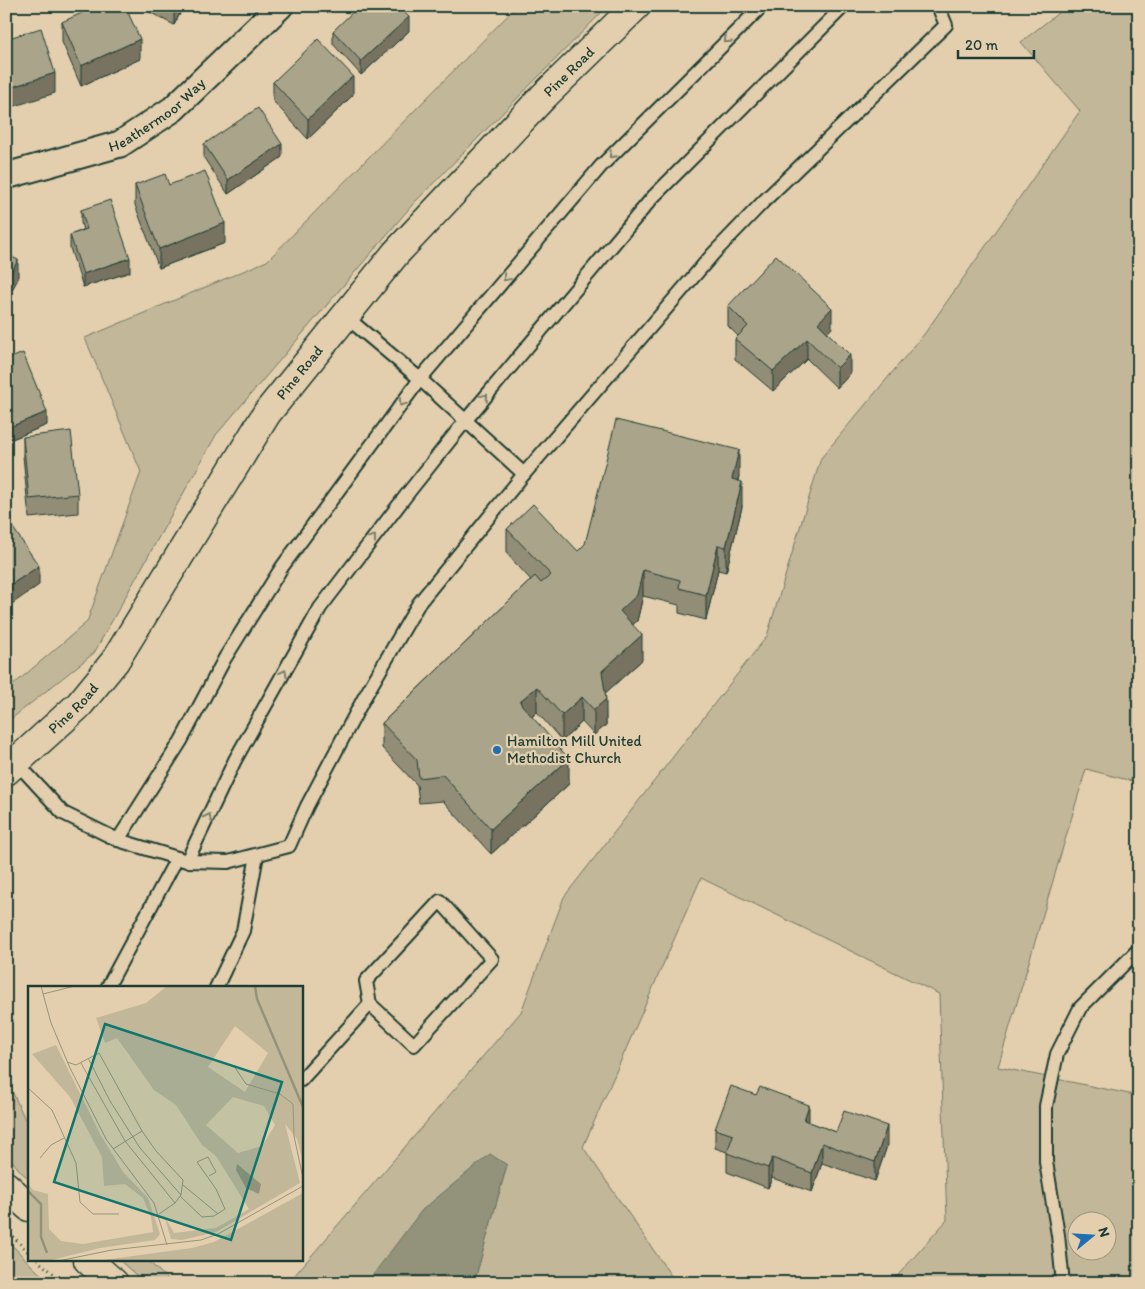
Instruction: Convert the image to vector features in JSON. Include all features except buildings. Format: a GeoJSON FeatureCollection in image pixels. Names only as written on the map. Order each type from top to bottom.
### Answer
{"type":"FeatureCollection","features":[{"type":"Feature","properties":{"kind":"street","name":"Heathermoor Way"},"geometry":{"type":"LineString","coordinates":[[6,176],[120,144],[173,109],[280,6]]}},
{"type":"Feature","properties":{"kind":"street","name":"Pine Road"},"geometry":{"type":"LineString","coordinates":[[11,767],[80,705],[115,661],[267,414],[396,253],[543,97],[636,6]]}},
{"type":"Feature","properties":{"kind":"street"},"geometry":{"type":"LineString","coordinates":[[6,1186],[28,1206]]}},
{"type":"Feature","properties":{"kind":"street"},"geometry":{"type":"LineString","coordinates":[[90,1262],[114,1283]]}},
{"type":"Feature","properties":{"kind":"lane"},"geometry":{"type":"LineString","coordinates":[[118,840],[181,741],[225,658],[282,567],[420,379],[601,166],[762,6]]}},
{"type":"Feature","properties":{"kind":"lane"},"geometry":{"type":"LineString","coordinates":[[108,986],[182,859],[320,608],[466,420],[653,197],[844,6]]}},
{"type":"Feature","properties":{"kind":"lane"},"geometry":{"type":"LineString","coordinates":[[11,767],[63,813],[118,840],[182,859],[228,862],[288,846],[360,706],[419,603],[524,474],[713,254],[765,200],[946,24],[938,6]]}},
{"type":"Feature","properties":{"kind":"lane"},"geometry":{"type":"LineString","coordinates":[[345,316],[420,379],[524,474]]}},
{"type":"Feature","properties":{"kind":"lane"},"geometry":{"type":"LineString","coordinates":[[217,986],[243,931],[257,855]]}},
{"type":"Feature","properties":{"kind":"lane"},"geometry":{"type":"LineString","coordinates":[[440,901],[492,959],[414,1044],[370,1004],[366,981],[440,901]]}},
{"type":"Feature","properties":{"kind":"lane"},"geometry":{"type":"LineString","coordinates":[[1063,1283],[1058,1235],[1046,1162],[1046,1106],[1057,1054],[1080,1008],[1139,949]]}},
{"type":"Feature","properties":{"kind":"lane"},"geometry":{"type":"LineString","coordinates":[[302,1079],[370,1004]]}},
{"type":"Feature","properties":{"kind":"path"},"geometry":{"type":"LineString","coordinates":[[6,1228],[28,1253]]}},
{"type":"Feature","properties":{"kind":"path"},"geometry":{"type":"LineString","coordinates":[[39,1262],[65,1283]]}},
{"type":"Feature","properties":{"kind":"shaded area"},"geometry":{"type":"Polygon","coordinates":[[[517,6],[608,6],[413,204],[216,435],[94,653],[6,723],[6,691],[87,622],[141,472],[85,338],[267,261],[517,6]]]}},
{"type":"Feature","properties":{"kind":"shaded area"},"geometry":{"type":"Polygon","coordinates":[[[1067,6],[1139,6],[1139,783],[1086,769],[998,1067],[1139,1096],[1139,1283],[891,1283],[947,1220],[939,994],[701,878],[583,1147],[676,1283],[474,1283],[507,1165],[372,1276],[371,1283],[288,1283],[521,1012],[564,897],[767,636],[821,458],[925,333],[1080,111],[1021,42],[1067,6]]]}},
{"type":"Feature","properties":{"kind":"shaded area"},"geometry":{"type":"Polygon","coordinates":[[[6,1078],[28,1126],[28,1178],[6,1153],[6,1078]]]}},
{"type":"Feature","properties":{"kind":"shaded area"},"geometry":{"type":"Polygon","coordinates":[[[490,1154],[507,1165],[474,1283],[371,1283],[372,1276],[422,1210],[490,1154]]]}},
{"type":"Feature","properties":{"kind":"shaded area"},"geometry":{"type":"Polygon","coordinates":[[[6,1239],[51,1283],[6,1283],[6,1239]]]}},
{"type":"Feature","properties":{"kind":"shaded area"},"geometry":{"type":"Polygon","coordinates":[[[121,1262],[149,1262],[172,1283],[145,1283],[121,1262]]]}},
{"type":"Feature","properties":{"kind":"place","name":"Hamilton Mill United Methodist Church"},"geometry":{"type":"Point","coordinates":[497,750]}}]}
